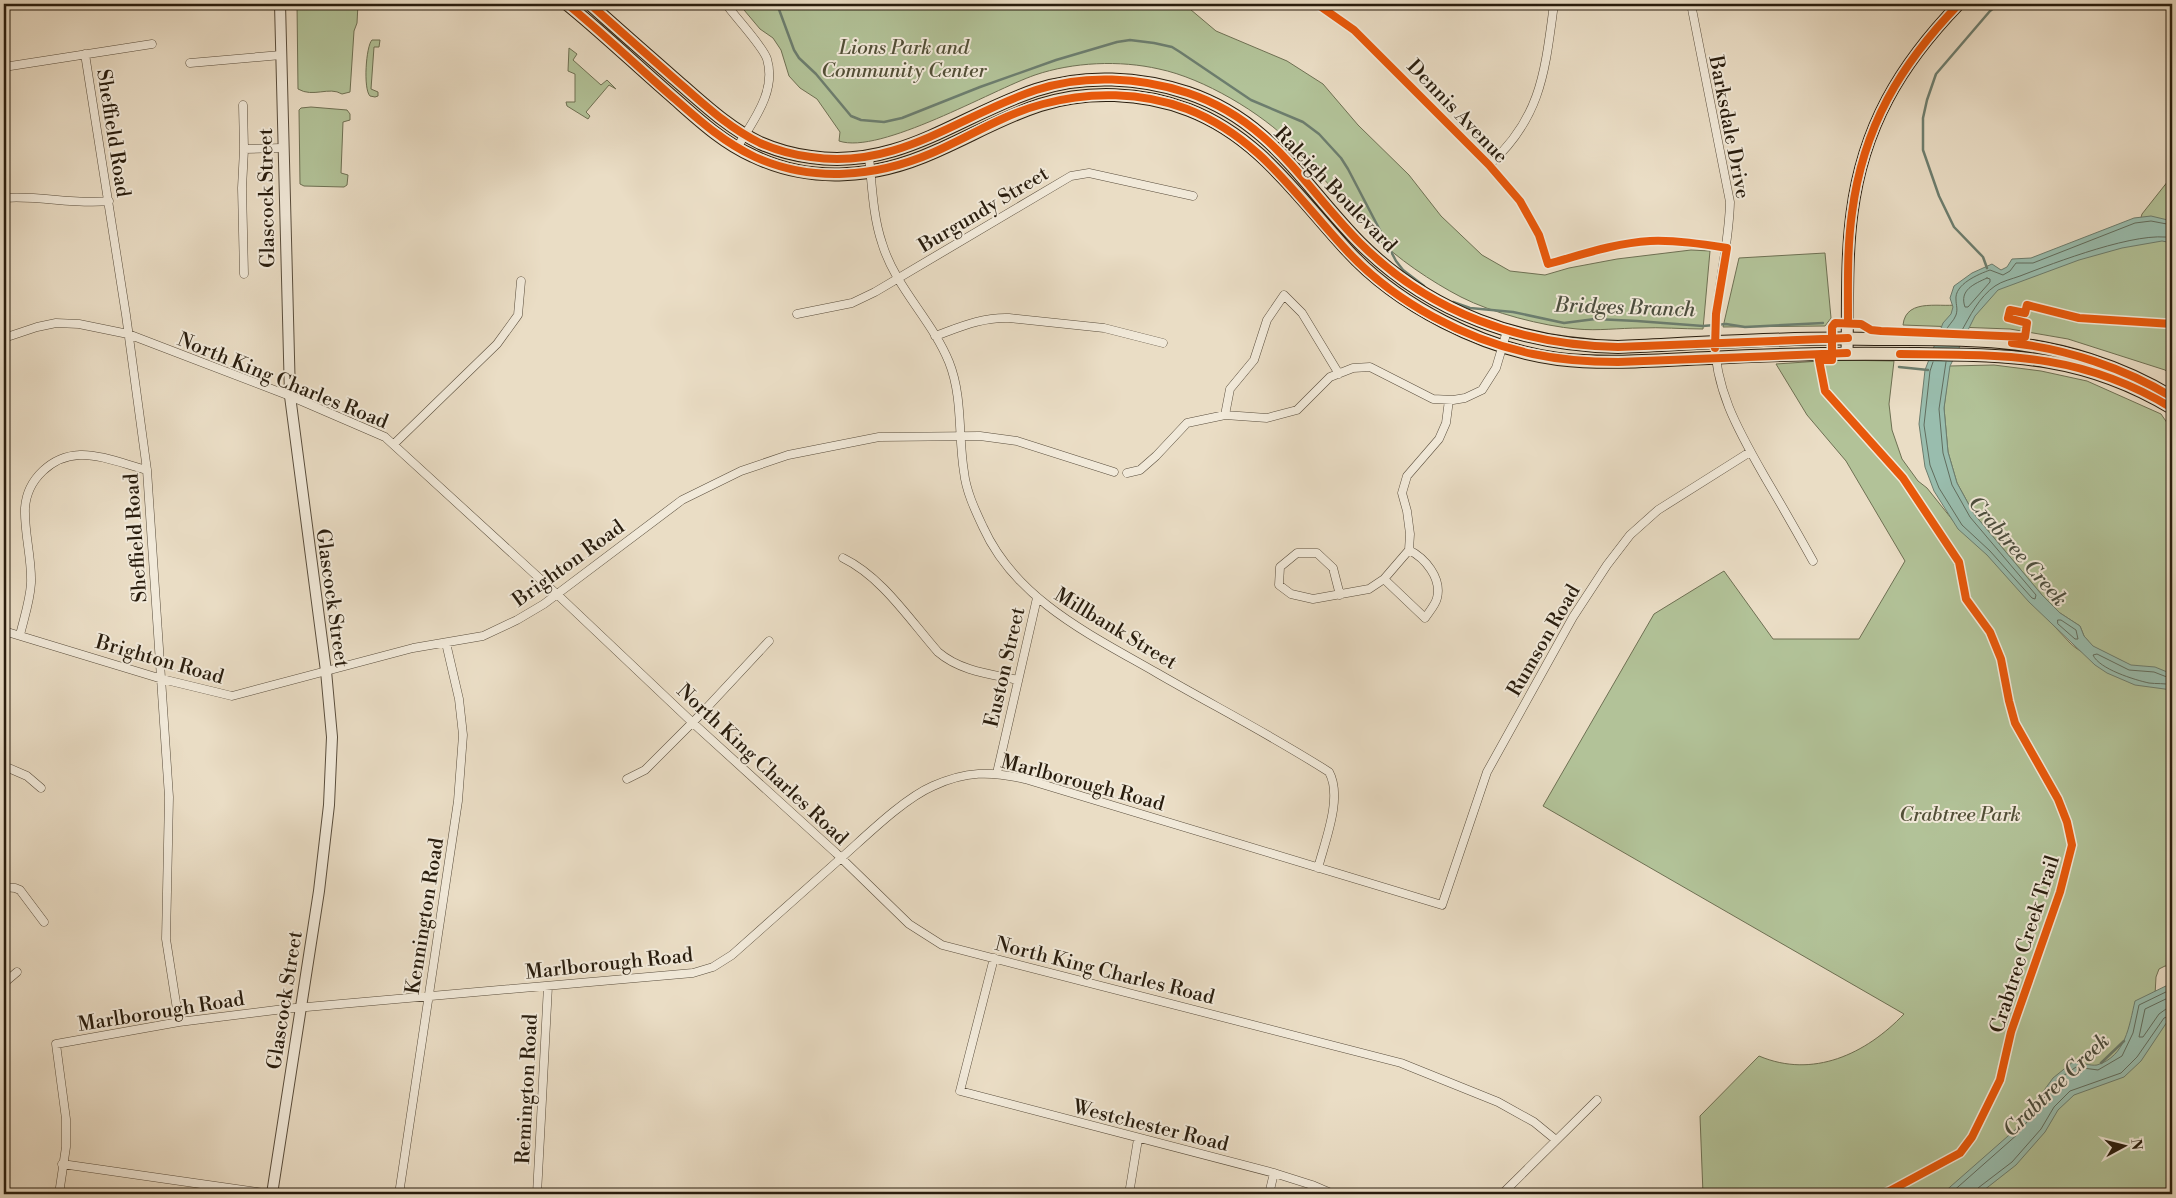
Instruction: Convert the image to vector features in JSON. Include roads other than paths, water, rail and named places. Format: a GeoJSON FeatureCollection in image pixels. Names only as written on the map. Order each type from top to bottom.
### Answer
{"type":"FeatureCollection","features":[{"type":"Feature","properties":{"kind":"main road","name":"Raleigh Boulevard"},"geometry":{"type":"LineString","coordinates":[[567,4],[719,137],[757,158],[794,170],[838,175],[871,172],[904,164],[1041,104],[1087,96],[1112,95],[1158,101],[1184,108],[1207,118],[1248,143],[1276,170],[1351,254],[1384,284],[1433,316],[1482,339],[1503,346],[1530,354],[1586,362],[1847,353],[1981,355],[2027,358],[2074,366],[2126,384],[2172,408]]}},
{"type":"Feature","properties":{"kind":"main road","name":"Raleigh Boulevard"},"geometry":{"type":"LineString","coordinates":[[590,4],[727,124],[763,144],[797,155],[839,159],[869,157],[900,150],[999,105],[1046,88],[1086,81],[1113,80],[1138,82],[1171,88],[1214,104],[1235,116],[1263,136],[1287,158],[1361,243],[1393,272],[1440,302],[1488,325],[1507,331],[1550,342],[1618,347],[1848,338],[1987,340],[2045,348],[2094,362],[2138,378],[2172,397]]}},
{"type":"Feature","properties":{"kind":"main road"},"geometry":{"type":"LineString","coordinates":[[1847,353],[1849,251],[1852,213],[1856,184],[1866,149],[1881,111],[1895,84],[1921,45],[1959,4]]}},
{"type":"Feature","properties":{"kind":"street","name":"Glascock Street"},"geometry":{"type":"LineString","coordinates":[[271,1194],[319,891],[329,805],[332,736],[326,671],[290,396],[282,148],[280,4]]}},
{"type":"Feature","properties":{"kind":"street"},"geometry":{"type":"LineString","coordinates":[[726,4],[767,59],[769,75],[767,92],[761,108],[737,148]]}},
{"type":"Feature","properties":{"kind":"street","name":"Dennis Avenue"},"geometry":{"type":"LineString","coordinates":[[1317,4],[1354,30],[1406,79],[1489,165],[1520,201],[1540,235],[1548,264],[1606,248],[1648,241],[1678,242],[1727,248]]}},
{"type":"Feature","properties":{"kind":"street"},"geometry":{"type":"LineString","coordinates":[[1489,165],[1500,155],[1524,126],[1536,100],[1545,67],[1554,4]]}},
{"type":"Feature","properties":{"kind":"street","name":"Barksdale Drive"},"geometry":{"type":"LineString","coordinates":[[1690,4],[1698,50],[1727,178],[1730,202],[1727,248],[1718,300],[1715,342],[1721,387],[1732,419],[1813,561]]}},
{"type":"Feature","properties":{"kind":"street"},"geometry":{"type":"LineString","coordinates":[[4,66],[152,44]]}},
{"type":"Feature","properties":{"kind":"street","name":"Sheffield Road"},"geometry":{"type":"LineString","coordinates":[[85,54],[109,201],[147,470],[169,797],[166,940],[179,1022]]}},
{"type":"Feature","properties":{"kind":"street"},"geometry":{"type":"LineString","coordinates":[[190,63],[281,55]]}},
{"type":"Feature","properties":{"kind":"street"},"geometry":{"type":"LineString","coordinates":[[243,105],[244,274]]}},
{"type":"Feature","properties":{"kind":"street"},"geometry":{"type":"LineString","coordinates":[[244,149],[282,148]]}},
{"type":"Feature","properties":{"kind":"street","name":"Millbank Street"},"geometry":{"type":"LineString","coordinates":[[869,157],[882,244],[899,278],[936,336],[949,362],[957,392],[964,474],[972,503],[983,528],[1004,564],[1037,598],[1079,628],[1329,772],[1333,780],[1333,806],[1318,868]]}},
{"type":"Feature","properties":{"kind":"street","name":"Burgundy Street"},"geometry":{"type":"LineString","coordinates":[[797,314],[852,303],[875,292],[1071,176],[1089,173],[1193,196]]}},
{"type":"Feature","properties":{"kind":"street"},"geometry":{"type":"LineString","coordinates":[[4,198],[34,197],[97,202],[109,201]]}},
{"type":"Feature","properties":{"kind":"street"},"geometry":{"type":"LineString","coordinates":[[394,444],[497,344],[518,315],[521,281]]}},
{"type":"Feature","properties":{"kind":"street"},"geometry":{"type":"LineString","coordinates":[[1225,415],[1230,389],[1254,360],[1267,320],[1284,295],[1302,313],[1339,374]]}},
{"type":"Feature","properties":{"kind":"street"},"geometry":{"type":"LineString","coordinates":[[936,336],[972,322],[994,318],[1009,318],[1104,328],[1163,343]]}},
{"type":"Feature","properties":{"kind":"street","name":"North King Charles Road"},"geometry":{"type":"LineString","coordinates":[[4,338],[56,323],[79,324],[128,334],[290,396],[385,437],[556,594],[692,723],[841,858],[909,924],[942,945],[1401,1063],[1498,1102],[1534,1122],[1556,1140]]}},
{"type":"Feature","properties":{"kind":"street"},"geometry":{"type":"LineString","coordinates":[[1128,473],[1140,470],[1187,423],[1225,415],[1267,418],[1297,410],[1330,378],[1352,368],[1370,367],[1433,399],[1465,398],[1482,390],[1496,368],[1507,331]]}},
{"type":"Feature","properties":{"kind":"street"},"geometry":{"type":"LineString","coordinates":[[1340,596],[1333,568],[1317,553],[1297,553],[1280,567],[1278,585],[1291,594],[1313,599],[1340,596],[1369,589],[1384,579],[1409,550],[1410,534],[1402,493],[1407,476],[1439,439],[1446,424],[1449,400]]}},
{"type":"Feature","properties":{"kind":"street","name":"Brighton Road"},"geometry":{"type":"LineString","coordinates":[[4,631],[162,679],[232,696],[413,648],[483,636],[517,620],[556,594],[682,500],[741,471],[788,455],[879,437],[980,436],[1017,441],[1114,472]]}},
{"type":"Feature","properties":{"kind":"street","name":"Rumson Road"},"geometry":{"type":"LineString","coordinates":[[1442,904],[1487,772],[1573,617],[1607,565],[1630,535],[1658,510],[1750,452]]}},
{"type":"Feature","properties":{"kind":"street"},"geometry":{"type":"LineString","coordinates":[[20,635],[31,583],[25,508],[28,492],[36,478],[46,467],[57,460],[81,454],[147,470]]}},
{"type":"Feature","properties":{"kind":"street"},"geometry":{"type":"LineString","coordinates":[[1384,579],[1425,618],[1437,599],[1438,590],[1431,570],[1421,556],[1409,550]]}},
{"type":"Feature","properties":{"kind":"street"},"geometry":{"type":"LineString","coordinates":[[843,558],[859,566],[875,580],[949,662],[966,668],[1018,680]]}},
{"type":"Feature","properties":{"kind":"street","name":"Euston Street"},"geometry":{"type":"LineString","coordinates":[[997,773],[1037,598]]}},
{"type":"Feature","properties":{"kind":"street"},"geometry":{"type":"LineString","coordinates":[[627,779],[645,770],[769,641]]}},
{"type":"Feature","properties":{"kind":"street","name":"Kennington Road"},"geometry":{"type":"LineString","coordinates":[[399,1194],[458,800],[463,735],[459,699],[446,643]]}},
{"type":"Feature","properties":{"kind":"street"},"geometry":{"type":"LineString","coordinates":[[4,766],[27,776],[41,788]]}},
{"type":"Feature","properties":{"kind":"street","name":"Marlborough Road"},"geometry":{"type":"LineString","coordinates":[[62,1164],[66,1147],[66,1119],[56,1044],[179,1022],[300,1007],[693,973],[713,968],[732,955],[902,806],[931,787],[963,776],[997,773],[1025,778],[1442,904]]}},
{"type":"Feature","properties":{"kind":"street"},"geometry":{"type":"LineString","coordinates":[[4,887],[20,890],[44,922]]}},
{"type":"Feature","properties":{"kind":"street","name":"Westchester Road"},"geometry":{"type":"LineString","coordinates":[[994,958],[960,1091],[1274,1173],[1333,1194]]}},
{"type":"Feature","properties":{"kind":"street"},"geometry":{"type":"LineString","coordinates":[[4,983],[17,972]]}},
{"type":"Feature","properties":{"kind":"street","name":"Remington Road"},"geometry":{"type":"LineString","coordinates":[[537,1194],[548,986]]}},
{"type":"Feature","properties":{"kind":"street"},"geometry":{"type":"LineString","coordinates":[[1502,1194],[1597,1100]]}},
{"type":"Feature","properties":{"kind":"street"},"geometry":{"type":"LineString","coordinates":[[1129,1194],[1138,1139]]}},
{"type":"Feature","properties":{"kind":"street"},"geometry":{"type":"LineString","coordinates":[[59,1194],[62,1164],[271,1194]]}},
{"type":"Feature","properties":{"kind":"street"},"geometry":{"type":"LineString","coordinates":[[1269,1194],[1274,1173]]}},
{"type":"Feature","properties":{"kind":"water"},"geometry":{"type":"Polygon","coordinates":[[[2151,216],[2172,221],[2172,243],[2162,241],[2122,248],[2079,260],[1998,290],[1975,316],[1950,366],[1944,408],[1948,452],[1957,483],[1974,514],[2042,595],[2060,613],[2080,626],[2084,636],[2093,646],[2131,665],[2155,667],[2172,674],[2172,690],[2135,685],[2107,673],[2095,665],[2029,602],[1987,555],[1958,529],[1934,491],[1925,467],[1919,424],[1925,370],[1943,323],[1951,314],[1953,307],[1950,298],[1954,286],[1972,273],[1992,264],[2001,270],[2007,267],[2012,259],[2031,258],[2134,218],[2151,216]]]}},
{"type":"Feature","properties":{"kind":"water"},"geometry":{"type":"Polygon","coordinates":[[[2172,983],[2172,1018],[2167,1022],[2141,1061],[2124,1077],[2074,1095],[2058,1110],[2045,1132],[2016,1165],[1979,1194],[1942,1194],[2016,1129],[2053,1078],[2074,1061],[2097,1065],[2107,1061],[2114,1055],[2125,1039],[2135,1001],[2172,983]]]}},
{"type":"Feature","properties":{"kind":"waterway","name":"Bridges Branch"},"geometry":{"type":"LineString","coordinates":[[777,4],[794,50],[799,58],[816,74],[851,116],[861,120],[884,122],[902,118],[980,87],[1056,60],[1117,42],[1130,40],[1172,47],[1251,100],[1303,122],[1319,134],[1341,158],[1348,169],[1396,261],[1403,270],[1424,286]]}},
{"type":"Feature","properties":{"kind":"waterway"},"geometry":{"type":"LineString","coordinates":[[1987,268],[1983,257],[1954,227],[1939,196],[1923,150],[1923,118],[1936,74],[1990,11],[1999,4]]}},
{"type":"Feature","properties":{"kind":"waterway","name":"Bridges Branch"},"geometry":{"type":"LineString","coordinates":[[1453,302],[1470,308],[1513,312],[1564,323],[1595,319],[1703,326],[1726,324],[1745,327],[1823,323]]}},
{"type":"Feature","properties":{"kind":"waterway","name":"Bridges Branch"},"geometry":{"type":"LineString","coordinates":[[1899,367],[1928,370]]}},
{"type":"Feature","properties":{"kind":"waterway","name":"Crabtree Creek"},"geometry":{"type":"LineString","coordinates":[[2101,1063],[2124,1041]]}},
{"type":"Feature","properties":{"kind":"park label","name":"Lions Park and Community Center"},"geometry":{"type":"Point","coordinates":[904,58]}},
{"type":"Feature","properties":{"kind":"park label","name":"Crabtree Park"},"geometry":{"type":"Point","coordinates":[1960,814]}}]}
